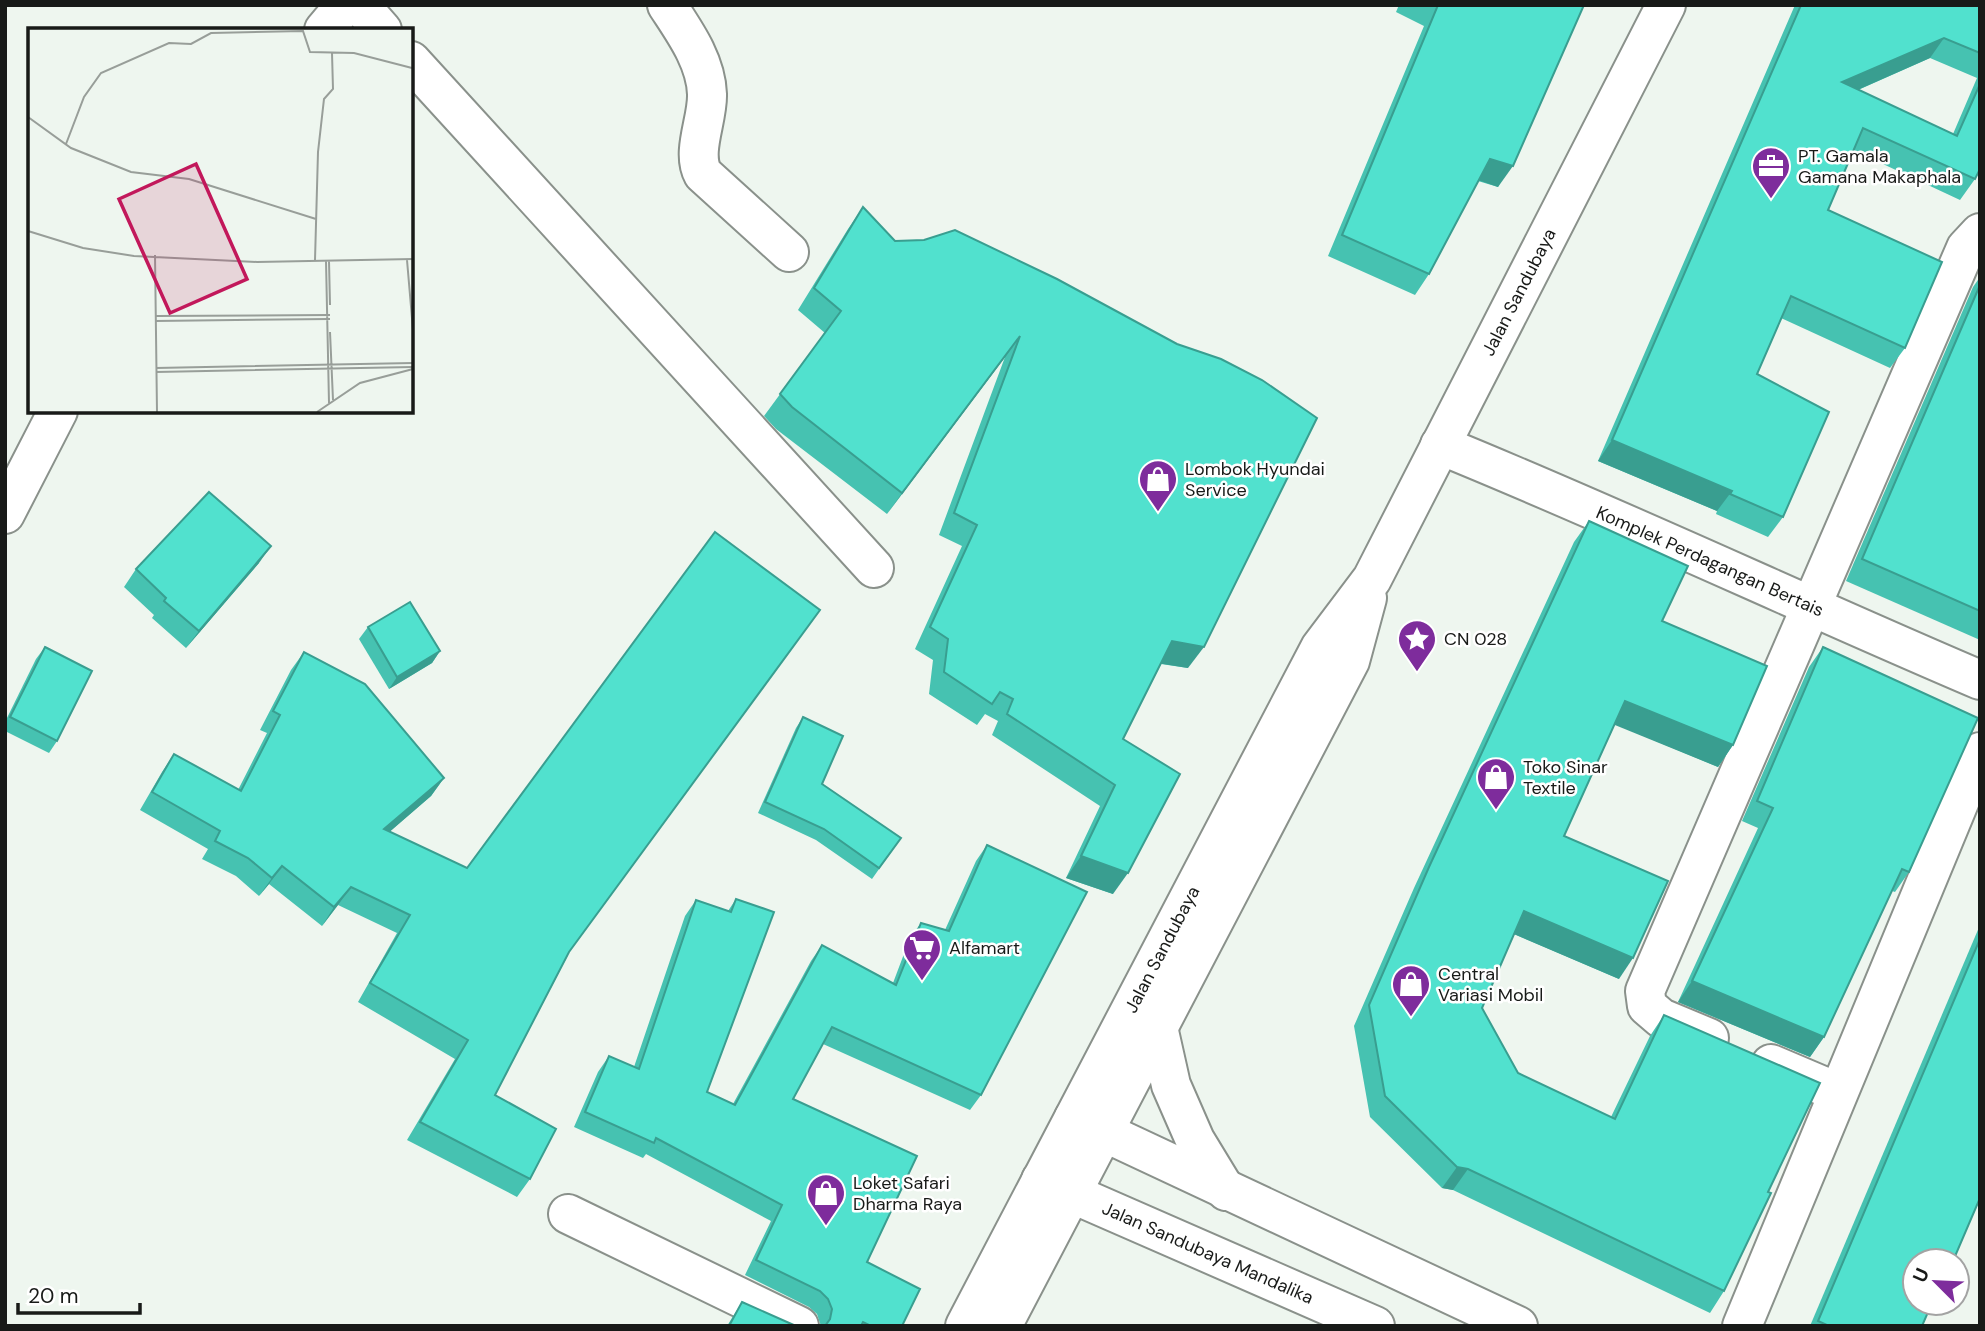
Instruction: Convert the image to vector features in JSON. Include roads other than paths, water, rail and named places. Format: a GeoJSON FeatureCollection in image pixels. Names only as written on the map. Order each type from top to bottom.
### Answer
{"type":"FeatureCollection","features":[{"type":"Feature","properties":{"kind":"main road"},"geometry":{"type":"LineString","coordinates":[[326,28],[345,5]]}},
{"type":"Feature","properties":{"kind":"main road"},"geometry":{"type":"LineString","coordinates":[[360,5],[380,28]]}},
{"type":"Feature","properties":{"kind":"main road"},"geometry":{"type":"LineString","coordinates":[[667,5],[693,45],[707,91],[706,122],[698,164],[703,174],[789,251]]}},
{"type":"Feature","properties":{"kind":"main road","name":"Jalan Sandubaya"},"geometry":{"type":"LineString","coordinates":[[965,1326],[1056,1186],[1320,648],[1372,579],[1666,5]]}},
{"type":"Feature","properties":{"kind":"main road"},"geometry":{"type":"LineString","coordinates":[[413,63],[874,568]]}},
{"type":"Feature","properties":{"kind":"main road"},"geometry":{"type":"LineString","coordinates":[[1837,1092],[1661,1017],[1647,1006],[1645,991],[1966,248],[1980,233]]}},
{"type":"Feature","properties":{"kind":"main road"},"geometry":{"type":"LineString","coordinates":[[5,514],[57,413]]}},
{"type":"Feature","properties":{"kind":"main road","name":"Komplek Perdagangan Bertais"},"geometry":{"type":"LineString","coordinates":[[1440,444],[1573,499],[1810,607],[1980,680]]}},
{"type":"Feature","properties":{"kind":"main road","name":"Jalan Sandubaya"},"geometry":{"type":"LineString","coordinates":[[1088,1125],[1158,1027],[1350,661],[1372,579]]}},
{"type":"Feature","properties":{"kind":"main road"},"geometry":{"type":"LineString","coordinates":[[1742,1326],[1980,752]]}},
{"type":"Feature","properties":{"kind":"main road"},"geometry":{"type":"LineString","coordinates":[[1158,1027],[1171,1085],[1195,1140],[1226,1191]]}},
{"type":"Feature","properties":{"kind":"main road"},"geometry":{"type":"LineString","coordinates":[[1088,1125],[1518,1326]]}},
{"type":"Feature","properties":{"kind":"main road","name":"Jalan Sandubaya"},"geometry":{"type":"LineString","coordinates":[[1002,1326],[1056,1186]]}},
{"type":"Feature","properties":{"kind":"main road","name":"Jalan Sandubaya Mandalika"},"geometry":{"type":"LineString","coordinates":[[1056,1186],[1375,1326]]}},
{"type":"Feature","properties":{"kind":"main road"},"geometry":{"type":"LineString","coordinates":[[568,1214],[799,1326]]}},
{"type":"Feature","properties":{"kind":"place","name":"PT. Gamala Gamana Makaphala"},"geometry":{"type":"Point","coordinates":[1771,200]}},
{"type":"Feature","properties":{"kind":"place","name":"Lombok Hyundai Service"},"geometry":{"type":"Point","coordinates":[1158,513]}},
{"type":"Feature","properties":{"kind":"place","name":"CN 028"},"geometry":{"type":"Point","coordinates":[1417,673]}},
{"type":"Feature","properties":{"kind":"place","name":"Toko Sinar Textile"},"geometry":{"type":"Point","coordinates":[1496,811]}},
{"type":"Feature","properties":{"kind":"place","name":"Alfamart"},"geometry":{"type":"Point","coordinates":[922,982]}},
{"type":"Feature","properties":{"kind":"place","name":"Central Variasi Mobil"},"geometry":{"type":"Point","coordinates":[1411,1018]}},
{"type":"Feature","properties":{"kind":"place","name":"Loket Safari Dharma Raya"},"geometry":{"type":"Point","coordinates":[826,1227]}}]}
